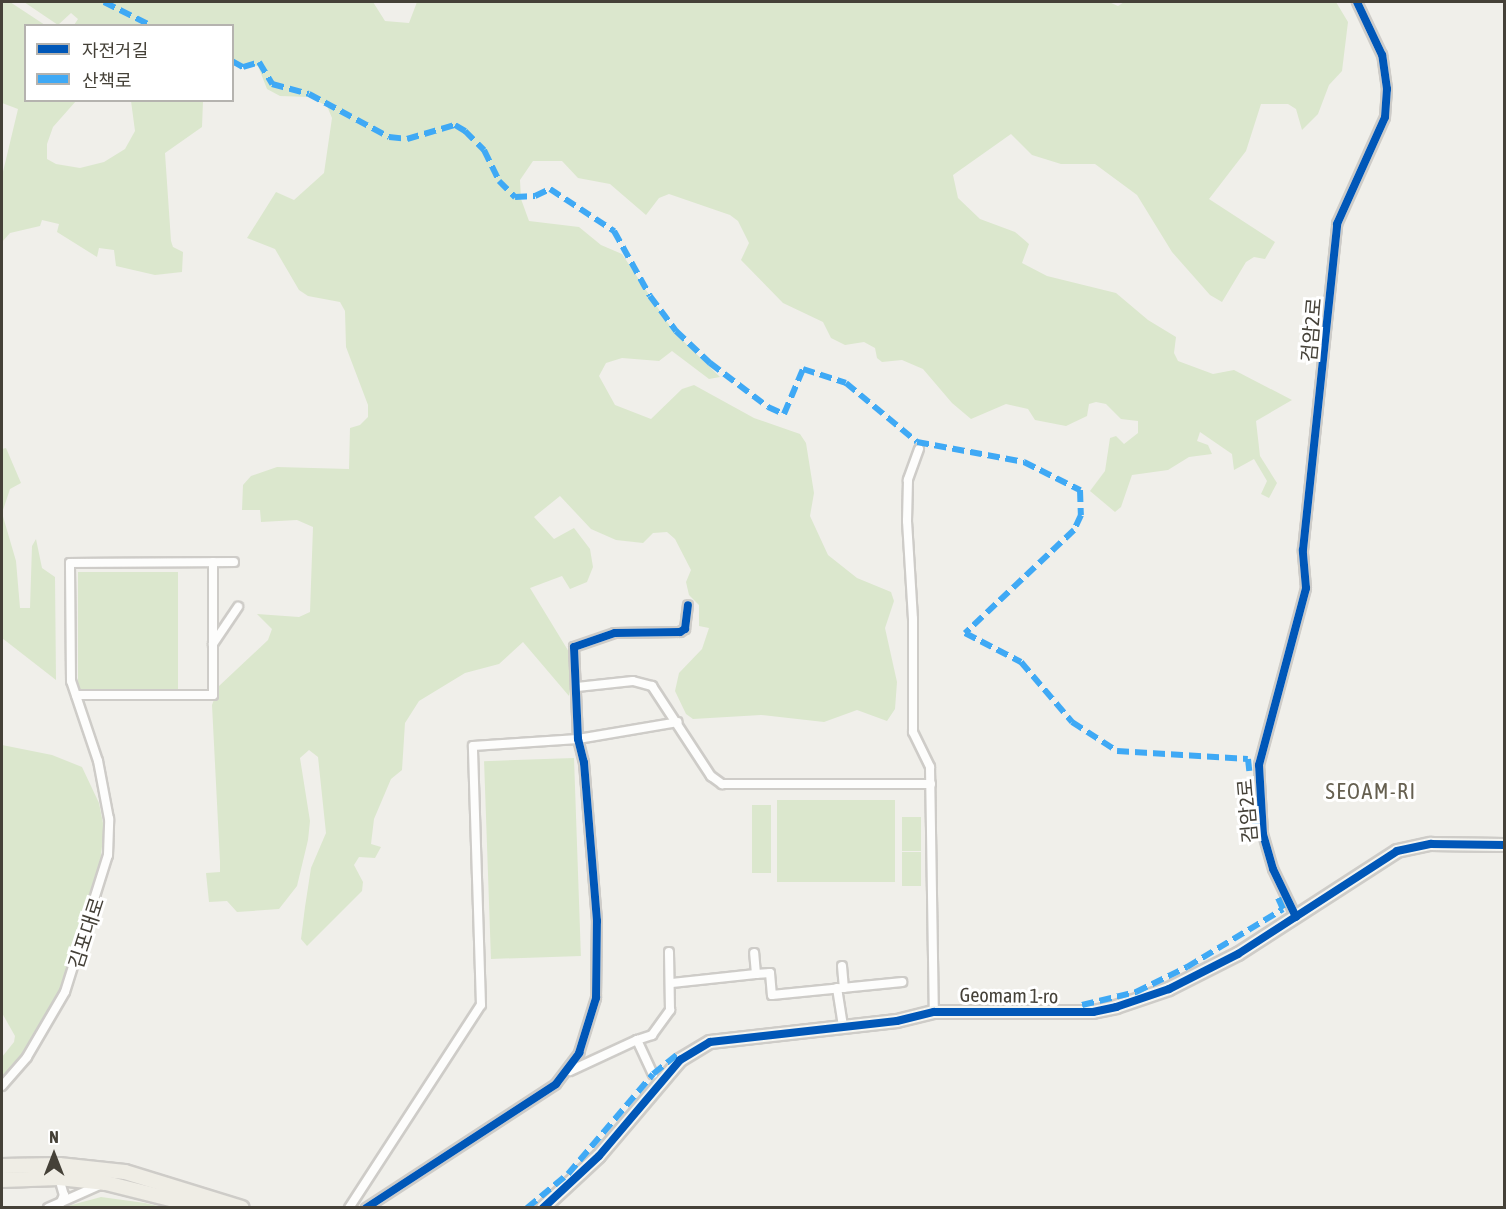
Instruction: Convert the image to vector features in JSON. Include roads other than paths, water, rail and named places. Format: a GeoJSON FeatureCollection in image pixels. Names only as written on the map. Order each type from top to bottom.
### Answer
{"type":"FeatureCollection","features":[{"type":"Feature","properties":{"kind":"main road"},"geometry":{"type":"LineString","coordinates":[[2,1166],[59,1166],[125,1172],[211,1195],[242,1208]]}},
{"type":"Feature","properties":{"kind":"main road"},"geometry":{"type":"LineString","coordinates":[[2,1179],[59,1178],[106,1183],[206,1208]]}},
{"type":"Feature","properties":{"kind":"street","name":"검암2로"},"geometry":{"type":"LineString","coordinates":[[1296,917],[1278,881],[1263,834],[1259,765],[1306,588],[1304,550],[1337,224],[1385,117],[1387,89],[1382,55],[1357,2]]}},
{"type":"Feature","properties":{"kind":"street"},"geometry":{"type":"LineString","coordinates":[[919,448],[908,490],[914,646],[913,732],[927,757],[930,784],[934,1012]]}},
{"type":"Feature","properties":{"kind":"street"},"geometry":{"type":"LineString","coordinates":[[76,695],[213,695],[213,562],[234,562]]}},
{"type":"Feature","properties":{"kind":"street","name":"김포대로"},"geometry":{"type":"LineString","coordinates":[[2,1086],[27,1057],[65,992],[104,876],[109,819],[98,761],[71,681],[70,563],[213,562]]}},
{"type":"Feature","properties":{"kind":"street"},"geometry":{"type":"LineString","coordinates":[[570,1071],[592,1020],[596,998],[593,861],[584,763],[578,739],[574,647],[615,633],[680,632],[685,629],[688,604]]}},
{"type":"Feature","properties":{"kind":"street"},"geometry":{"type":"LineString","coordinates":[[213,644],[238,607]]}},
{"type":"Feature","properties":{"kind":"street"},"geometry":{"type":"LineString","coordinates":[[577,687],[633,681],[652,686],[711,776],[722,784],[930,784]]}},
{"type":"Feature","properties":{"kind":"street"},"geometry":{"type":"LineString","coordinates":[[348,1208],[481,1005],[472,746],[578,739],[678,723]]}},
{"type":"Feature","properties":{"kind":"street","name":"Geomam 1-ro"},"geometry":{"type":"LineString","coordinates":[[543,1208],[587,1169],[667,1074],[693,1050],[731,1038],[843,1027],[934,1012],[1093,1012],[1116,1007],[1205,971],[1296,917],[1397,851],[1431,844],[1504,845]]}},
{"type":"Feature","properties":{"kind":"street"},"geometry":{"type":"LineString","coordinates":[[366,1208],[556,1084],[570,1071],[652,1035],[663,1023],[670,1010],[672,983],[669,952]]}},
{"type":"Feature","properties":{"kind":"street"},"geometry":{"type":"LineString","coordinates":[[754,953],[756,974]]}},
{"type":"Feature","properties":{"kind":"street"},"geometry":{"type":"LineString","coordinates":[[842,966],[843,1027]]}},
{"type":"Feature","properties":{"kind":"street"},"geometry":{"type":"LineString","coordinates":[[672,983],[770,973],[772,995],[902,982]]}},
{"type":"Feature","properties":{"kind":"street"},"geometry":{"type":"LineString","coordinates":[[637,1040],[653,1074]]}},
{"type":"Feature","properties":{"kind":"street"},"geometry":{"type":"LineString","coordinates":[[59,1178],[64,1195],[61,1202]]}},
{"type":"Feature","properties":{"kind":"street"},"geometry":{"type":"LineString","coordinates":[[48,1208],[106,1183]]}},
{"type":"Feature","properties":{"kind":"district","name":"SEOAM-RI"},"geometry":{"type":"Point","coordinates":[1371,792]}}]}
